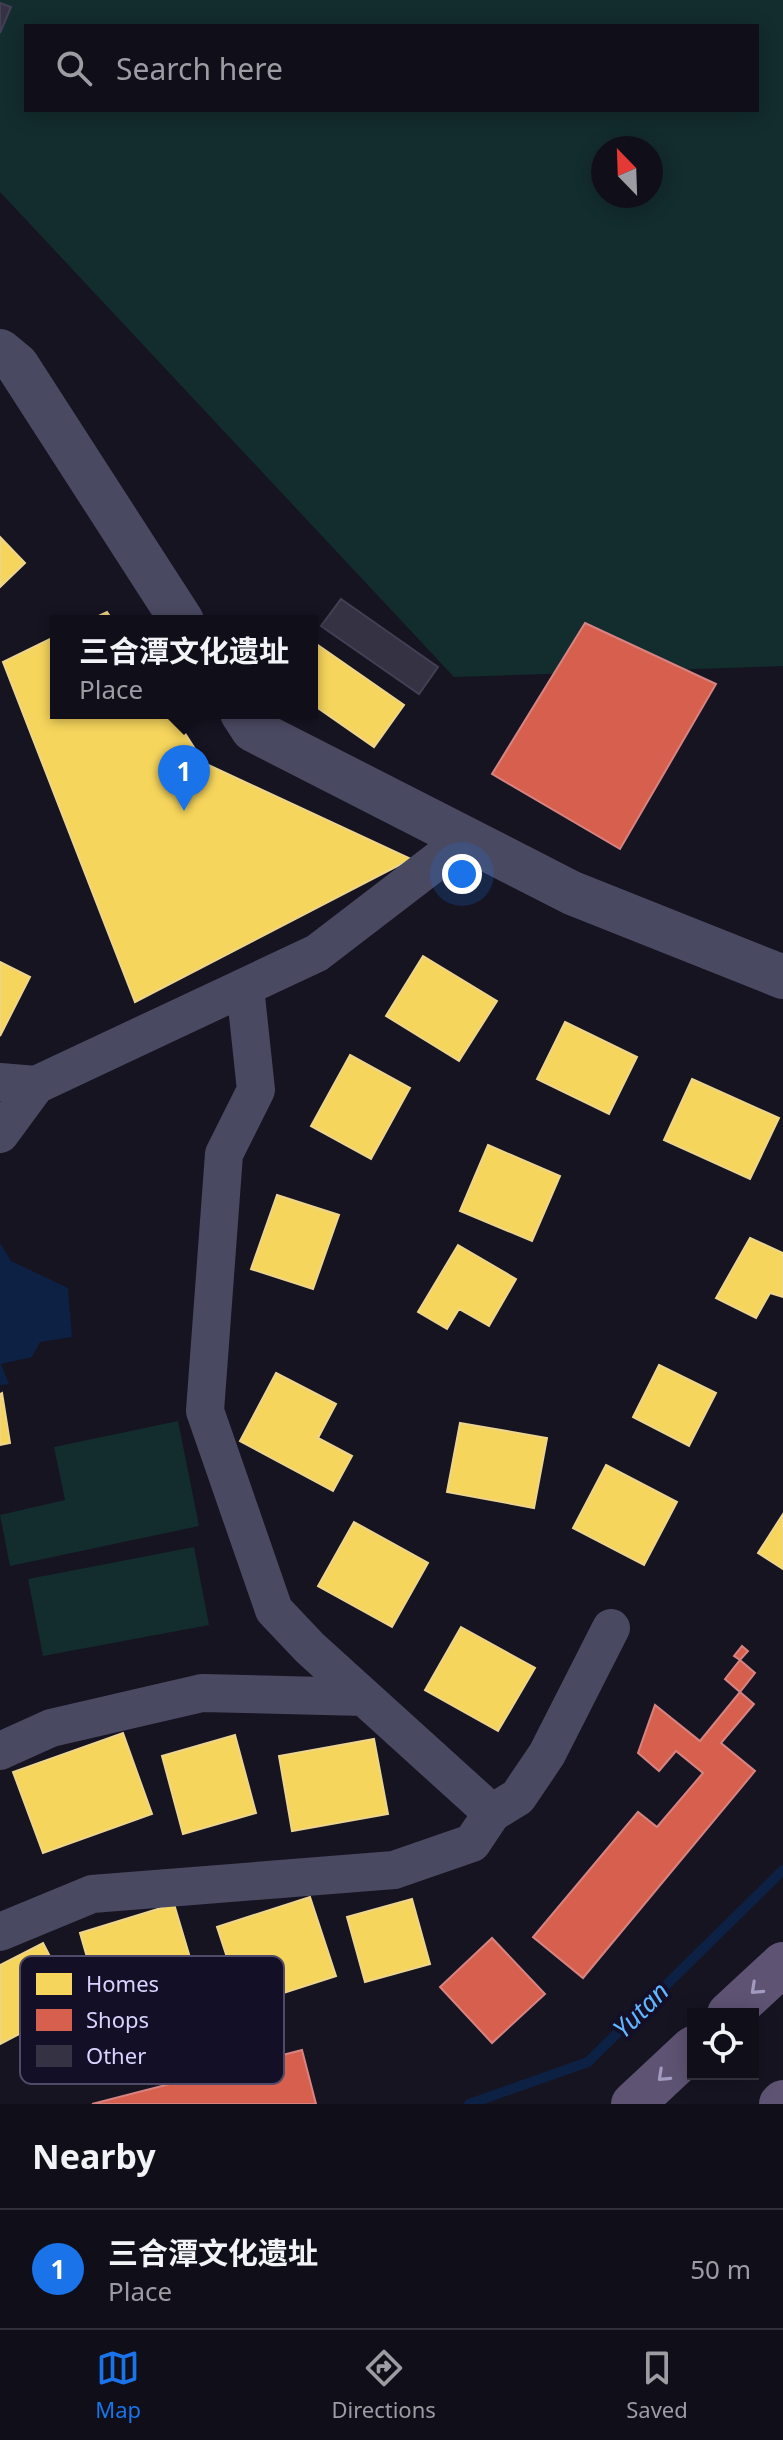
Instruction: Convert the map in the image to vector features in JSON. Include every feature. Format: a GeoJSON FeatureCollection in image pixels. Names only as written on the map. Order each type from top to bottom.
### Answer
{"type":"FeatureCollection","features":[{"type":"Feature","properties":{"kind":"main road"},"geometry":{"type":"LineString","coordinates":[[735,2008],[783,1964]]}},
{"type":"Feature","properties":{"kind":"main road"},"geometry":{"type":"LineString","coordinates":[[633,2104],[687,2054]]}},
{"type":"Feature","properties":{"kind":"street"},"geometry":{"type":"LineString","coordinates":[[0,351],[17,365],[178,615]]}},
{"type":"Feature","properties":{"kind":"street"},"geometry":{"type":"LineString","coordinates":[[246,719],[253,730],[572,893],[783,977]]}},
{"type":"Feature","properties":{"kind":"street"},"geometry":{"type":"LineString","coordinates":[[0,1134],[18,1083],[245,987],[317,953],[467,838]]}},
{"type":"Feature","properties":{"kind":"street"},"geometry":{"type":"LineString","coordinates":[[245,987],[256,1090],[224,1154],[205,1411],[274,1610],[310,1648],[492,1813]]}},
{"type":"Feature","properties":{"kind":"street"},"geometry":{"type":"LineString","coordinates":[[0,1932],[92,1894],[394,1870],[472,1843],[492,1813],[518,1797],[547,1754],[611,1628]]}},
{"type":"Feature","properties":{"kind":"street"},"geometry":{"type":"LineString","coordinates":[[0,1751],[51,1728],[202,1693],[364,1697]]}},
{"type":"Feature","properties":{"kind":"green space"},"geometry":{"type":"Polygon","coordinates":[[[0,0],[783,0],[783,666],[454,677],[0,192],[0,0]]]}},
{"type":"Feature","properties":{"kind":"green space"},"geometry":{"type":"Polygon","coordinates":[[[178,1421],[199,1526],[10,1566],[0,1515],[65,1500],[54,1447],[178,1421]]]}},
{"type":"Feature","properties":{"kind":"green space"},"geometry":{"type":"Polygon","coordinates":[[[194,1547],[209,1625],[43,1656],[28,1579],[194,1547]]]}},
{"type":"Feature","properties":{"kind":"water"},"geometry":{"type":"Polygon","coordinates":[[[0,1243],[11,1261],[68,1288],[72,1337],[40,1342],[32,1357],[1,1364],[9,1384],[0,1385],[0,1243]]]}},
{"type":"Feature","properties":{"kind":"building: Homes"},"geometry":{"type":"Polygon","coordinates":[[[0,537],[25,563],[0,587],[0,537]]]}},
{"type":"Feature","properties":{"kind":"building: Homes"},"geometry":{"type":"Polygon","coordinates":[[[50,639],[50,719],[176,719],[204,763],[411,859],[135,1002],[3,662],[50,639]]]}},
{"type":"Feature","properties":{"kind":"building: Homes"},"geometry":{"type":"Polygon","coordinates":[[[318,645],[404,705],[374,747],[318,708],[318,645]]]}},
{"type":"Feature","properties":{"kind":"building: Homes"},"geometry":{"type":"Polygon","coordinates":[[[423,956],[497,1001],[459,1061],[386,1016],[423,956]]]}},
{"type":"Feature","properties":{"kind":"building: Homes"},"geometry":{"type":"Polygon","coordinates":[[[0,962],[30,977],[0,1036],[0,962]]]}},
{"type":"Feature","properties":{"kind":"building: Homes"},"geometry":{"type":"Polygon","coordinates":[[[565,1022],[637,1057],[609,1114],[537,1079],[565,1022]]]}},
{"type":"Feature","properties":{"kind":"building: Homes"},"geometry":{"type":"Polygon","coordinates":[[[350,1055],[410,1088],[371,1159],[311,1126],[350,1055]]]}},
{"type":"Feature","properties":{"kind":"building: Homes"},"geometry":{"type":"Polygon","coordinates":[[[692,1079],[779,1118],[750,1179],[664,1140],[692,1079]]]}},
{"type":"Feature","properties":{"kind":"building: Homes"},"geometry":{"type":"Polygon","coordinates":[[[488,1145],[560,1176],[532,1241],[460,1211],[488,1145]]]}},
{"type":"Feature","properties":{"kind":"building: Homes"},"geometry":{"type":"Polygon","coordinates":[[[277,1195],[339,1215],[313,1289],[251,1269],[277,1195]]]}},
{"type":"Feature","properties":{"kind":"building: Homes"},"geometry":{"type":"Polygon","coordinates":[[[750,1238],[783,1253],[783,1297],[770,1293],[756,1318],[716,1298],[750,1238]]]}},
{"type":"Feature","properties":{"kind":"building: Homes"},"geometry":{"type":"Polygon","coordinates":[[[458,1245],[516,1279],[489,1326],[459,1309],[447,1329],[418,1312],[458,1245]]]}},
{"type":"Feature","properties":{"kind":"building: Homes"},"geometry":{"type":"Polygon","coordinates":[[[659,1365],[716,1393],[689,1446],[633,1417],[659,1365]]]}},
{"type":"Feature","properties":{"kind":"building: Homes"},"geometry":{"type":"Polygon","coordinates":[[[276,1373],[336,1404],[318,1438],[352,1456],[333,1491],[240,1441],[276,1373]]]}},
{"type":"Feature","properties":{"kind":"building: Homes"},"geometry":{"type":"Polygon","coordinates":[[[0,1394],[10,1443],[0,1445],[0,1394]]]}},
{"type":"Feature","properties":{"kind":"building: Homes"},"geometry":{"type":"Polygon","coordinates":[[[460,1423],[547,1438],[534,1508],[447,1492],[460,1423]]]}},
{"type":"Feature","properties":{"kind":"building: Homes"},"geometry":{"type":"Polygon","coordinates":[[[606,1465],[677,1502],[644,1565],[573,1528],[606,1465]]]}},
{"type":"Feature","properties":{"kind":"building: Homes"},"geometry":{"type":"Polygon","coordinates":[[[783,1514],[783,1569],[758,1553],[783,1514]]]}},
{"type":"Feature","properties":{"kind":"building: Homes"},"geometry":{"type":"Polygon","coordinates":[[[354,1522],[428,1563],[392,1627],[318,1586],[354,1522]]]}},
{"type":"Feature","properties":{"kind":"building: Homes"},"geometry":{"type":"Polygon","coordinates":[[[461,1627],[535,1668],[498,1731],[425,1690],[461,1627]]]}},
{"type":"Feature","properties":{"kind":"building: Homes"},"geometry":{"type":"Polygon","coordinates":[[[123,1733],[152,1814],[43,1853],[13,1772],[123,1733]]]}},
{"type":"Feature","properties":{"kind":"building: Homes"},"geometry":{"type":"Polygon","coordinates":[[[235,1735],[256,1813],[183,1834],[162,1756],[235,1735]]]}},
{"type":"Feature","properties":{"kind":"building: Homes"},"geometry":{"type":"Polygon","coordinates":[[[374,1739],[388,1814],[292,1831],[279,1756],[374,1739]]]}},
{"type":"Feature","properties":{"kind":"building: Homes"},"geometry":{"type":"Polygon","coordinates":[[[310,1897],[336,1976],[284,1993],[284,1956],[227,1956],[217,1927],[310,1897]]]}},
{"type":"Feature","properties":{"kind":"building: Homes"},"geometry":{"type":"Polygon","coordinates":[[[412,1899],[430,1964],[365,1982],[347,1917],[412,1899]]]}},
{"type":"Feature","properties":{"kind":"building: Homes"},"geometry":{"type":"Polygon","coordinates":[[[174,1904],[190,1956],[87,1956],[80,1933],[174,1904]]]}},
{"type":"Feature","properties":{"kind":"building: Homes"},"geometry":{"type":"Polygon","coordinates":[[[43,1943],[50,1956],[20,1956],[20,2034],[0,2044],[0,1965],[43,1943]]]}},
{"type":"Feature","properties":{"kind":"building: Shops"},"geometry":{"type":"Polygon","coordinates":[[[585,623],[716,684],[620,849],[492,774],[585,623]]]}},
{"type":"Feature","properties":{"kind":"building: Shops"},"geometry":{"type":"Polygon","coordinates":[[[742,1646],[748,1651],[740,1660],[734,1656],[742,1646]]]}},
{"type":"Feature","properties":{"kind":"building: Shops"},"geometry":{"type":"Polygon","coordinates":[[[740,1660],[755,1673],[740,1692],[725,1679],[740,1660]]]}},
{"type":"Feature","properties":{"kind":"building: Shops"},"geometry":{"type":"Polygon","coordinates":[[[740,1692],[754,1704],[721,1743],[755,1771],[583,1978],[533,1937],[638,1812],[657,1827],[703,1773],[676,1751],[659,1771],[638,1753],[655,1705],[700,1741],[740,1692]]]}},
{"type":"Feature","properties":{"kind":"building: Shops"},"geometry":{"type":"Polygon","coordinates":[[[492,1938],[545,1994],[492,2043],[440,1987],[492,1938]]]}},
{"type":"Feature","properties":{"kind":"building: Shops"},"geometry":{"type":"Polygon","coordinates":[[[302,2050],[316,2104],[92,2104],[170,2084],[284,2084],[284,2055],[302,2050]]]}},
{"type":"Feature","properties":{"kind":"building: Other"},"geometry":{"type":"Polygon","coordinates":[[[0,3],[11,7],[0,33],[0,3]]]}},
{"type":"Feature","properties":{"kind":"building: Other"},"geometry":{"type":"Polygon","coordinates":[[[341,599],[438,667],[419,694],[321,626],[341,599]]]}},
{"type":"Feature","properties":{"kind":"waterway","name":"Yutan"},"geometry":{"type":"LineString","coordinates":[[469,2104],[588,2062],[783,1870]]}},
{"type":"Feature","properties":{"kind":"place","name":"三合潭文化遗址"},"geometry":{"type":"Point","coordinates":[184,811]}}]}
